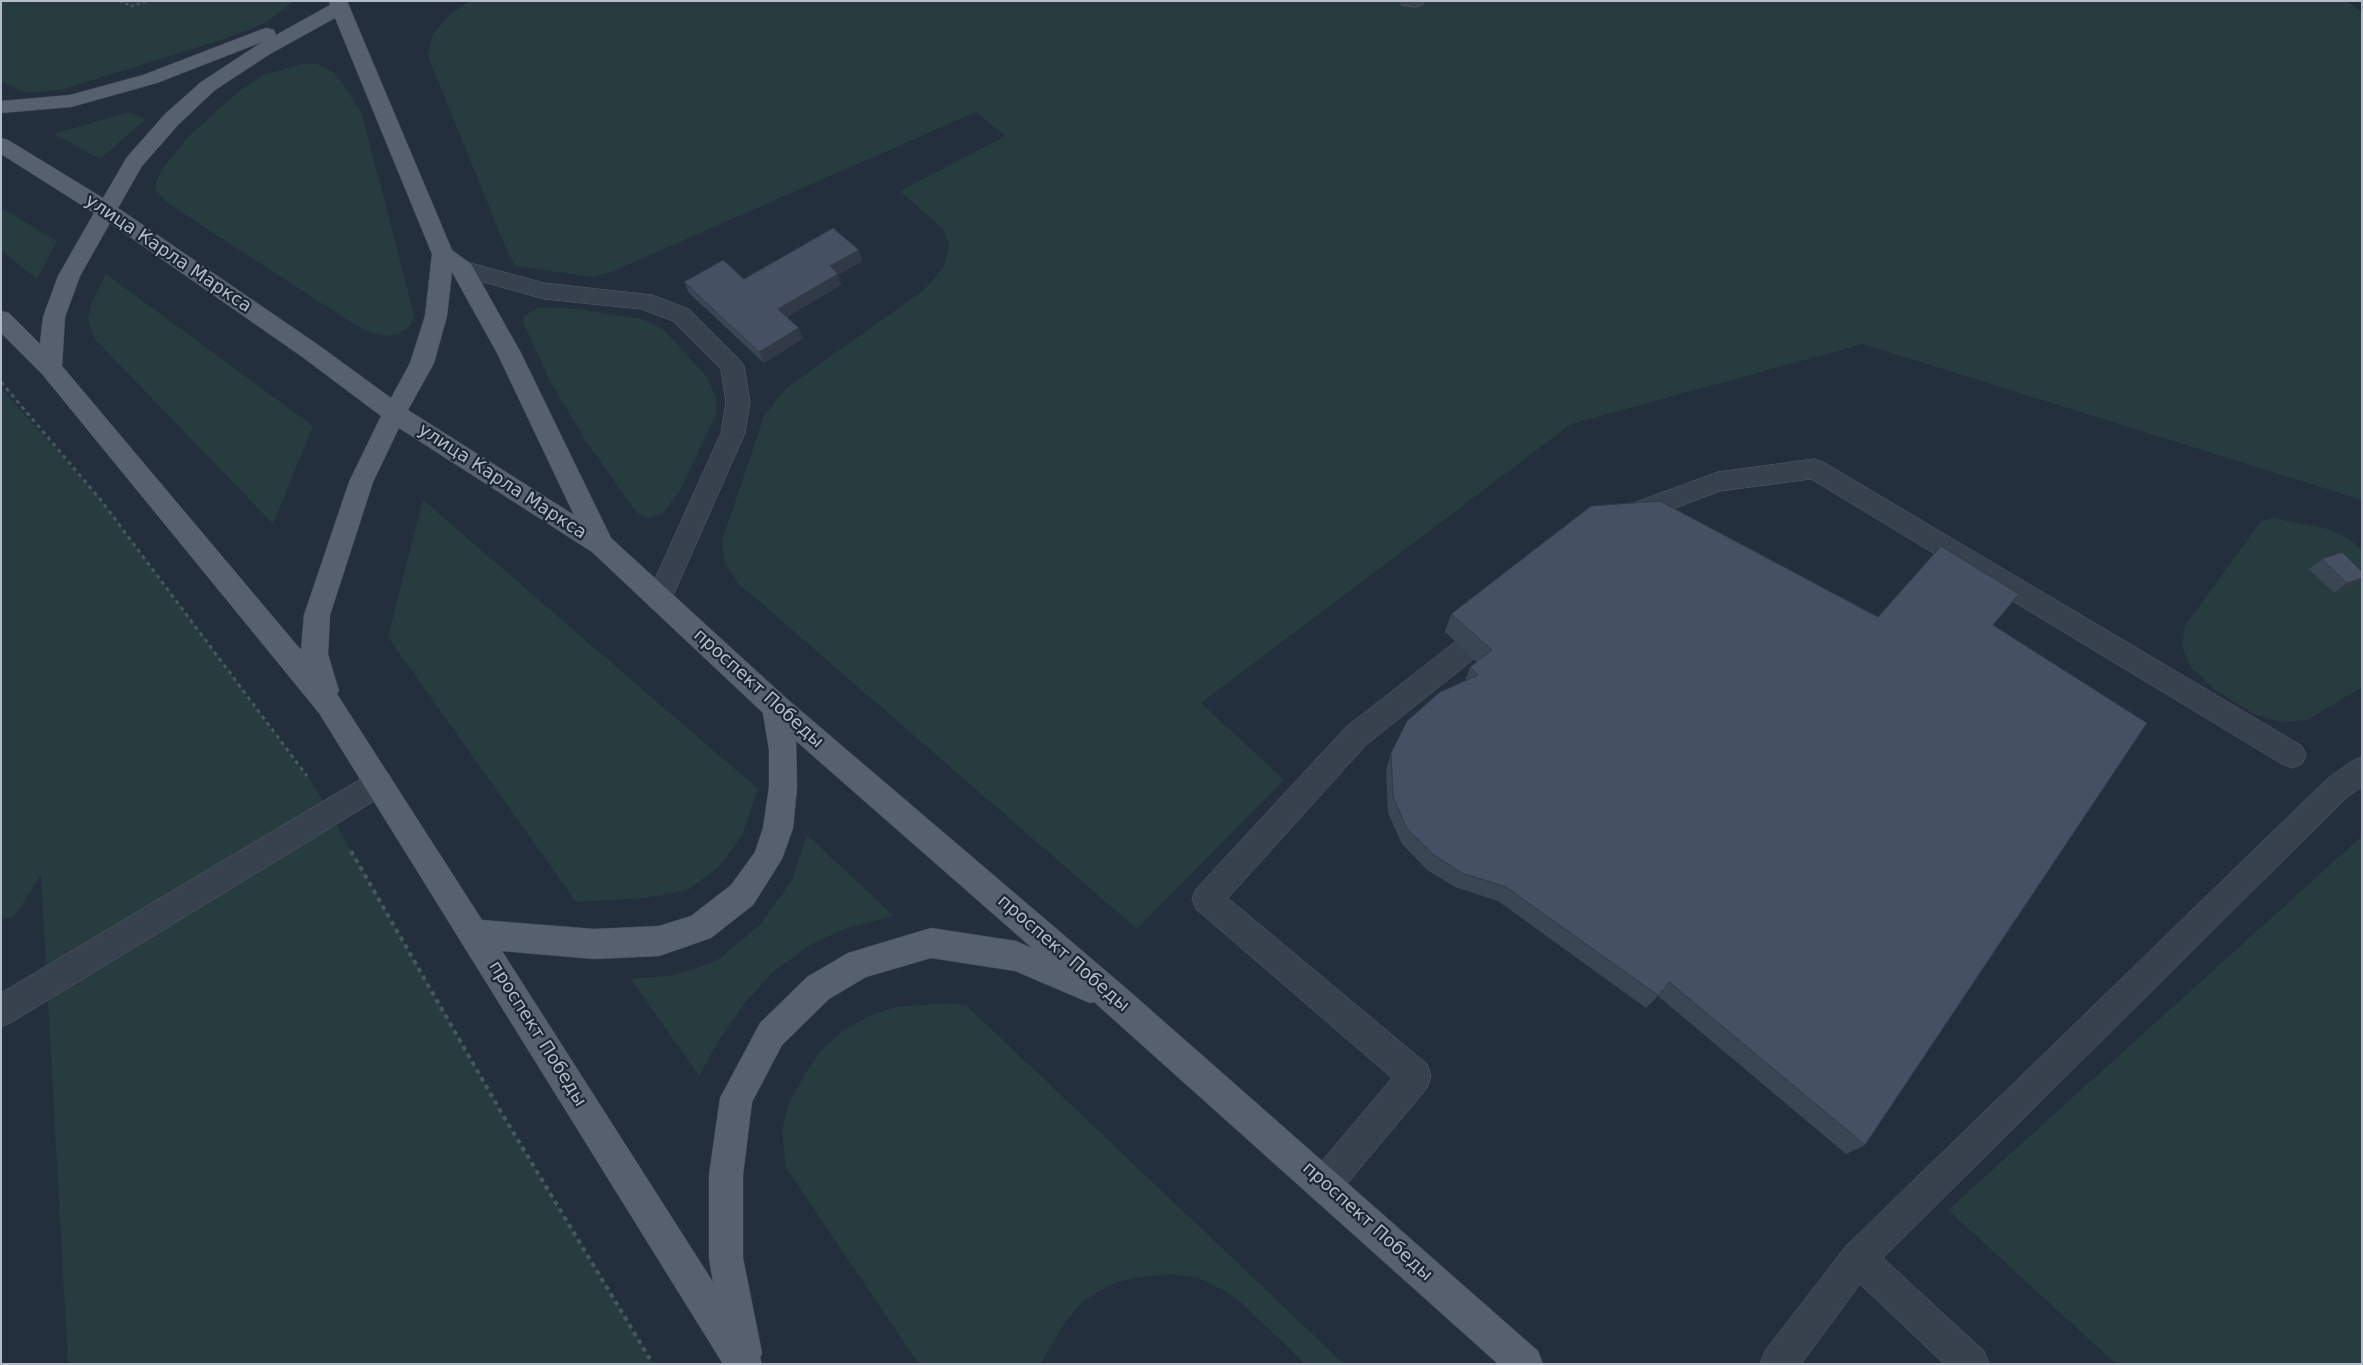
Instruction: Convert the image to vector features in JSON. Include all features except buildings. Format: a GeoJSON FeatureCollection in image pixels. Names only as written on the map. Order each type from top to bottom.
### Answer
{"type":"FeatureCollection","features":[{"type":"Feature","properties":{"kind":"main road"},"geometry":{"type":"LineString","coordinates":[[1,108],[71,101],[150,79],[346,3]]}},
{"type":"Feature","properties":{"kind":"main road"},"geometry":{"type":"LineString","coordinates":[[50,368],[54,317],[70,276],[134,162],[172,120],[208,86],[263,50],[346,3]]}},
{"type":"Feature","properties":{"kind":"main road"},"geometry":{"type":"LineString","coordinates":[[329,704],[314,654],[317,614],[361,482],[394,413],[422,363],[436,316],[443,254],[346,3]]}},
{"type":"Feature","properties":{"kind":"main road","name":"улица Карла Маркса"},"geometry":{"type":"LineString","coordinates":[[1,145],[106,210],[309,350],[394,413],[601,546]]}},
{"type":"Feature","properties":{"kind":"main road","name":"улица Карла Маркса"},"geometry":{"type":"LineString","coordinates":[[443,254],[463,269],[528,389],[601,546]]}},
{"type":"Feature","properties":{"kind":"main road"},"geometry":{"type":"LineString","coordinates":[[3,324],[50,368],[329,704]]}},
{"type":"Feature","properties":{"kind":"main road","name":"проспект Победы"},"geometry":{"type":"LineString","coordinates":[[601,546],[776,707],[1116,1000],[1525,1364]]}},
{"type":"Feature","properties":{"kind":"main road","name":"проспект Победы"},"geometry":{"type":"LineString","coordinates":[[329,704],[745,1364]]}},
{"type":"Feature","properties":{"kind":"main road"},"geometry":{"type":"LineString","coordinates":[[475,934],[594,944],[659,941],[700,928],[742,895],[767,859],[778,828],[783,787],[783,750],[776,707]]}},
{"type":"Feature","properties":{"kind":"main road"},"geometry":{"type":"LineString","coordinates":[[745,1364],[726,1258],[726,1175],[736,1098],[771,1034],[818,988],[859,964],[931,943],[1016,956],[1116,1000]]}},
{"type":"Feature","properties":{"kind":"street"},"geometry":{"type":"LineString","coordinates":[[1409,1],[1415,1]]}},
{"type":"Feature","properties":{"kind":"street"},"geometry":{"type":"LineString","coordinates":[[463,269],[544,291],[644,301],[681,315],[732,366],[738,402],[733,433],[659,599]]}},
{"type":"Feature","properties":{"kind":"street"},"geometry":{"type":"LineString","coordinates":[[1628,523],[1645,509],[1718,482],[1814,469],[2292,755]]}},
{"type":"Feature","properties":{"kind":"street"},"geometry":{"type":"LineString","coordinates":[[1324,1185],[1415,1076],[1207,899],[1356,736],[1465,650]]}},
{"type":"Feature","properties":{"kind":"street"},"geometry":{"type":"LineString","coordinates":[[1778,1364],[1858,1258],[2330,795],[2362,770]]}},
{"type":"Feature","properties":{"kind":"street"},"geometry":{"type":"LineString","coordinates":[[1,1011],[379,782]]}},
{"type":"Feature","properties":{"kind":"street"},"geometry":{"type":"LineString","coordinates":[[1858,1258],[1971,1364]]}},
{"type":"Feature","properties":{"kind":"path"},"geometry":{"type":"LineString","coordinates":[[120,1],[132,6],[147,1]]}},
{"type":"Feature","properties":{"kind":"path"},"geometry":{"type":"LineString","coordinates":[[1,382],[100,499],[313,784]]}},
{"type":"Feature","properties":{"kind":"path"},"geometry":{"type":"LineString","coordinates":[[347,844],[500,1112],[653,1364]]}},
{"type":"Feature","properties":{"kind":"green space"},"geometry":{"type":"Polygon","coordinates":[[[1,1],[294,1],[267,22],[227,38],[61,90],[26,93],[1,81],[1,1]]]}},
{"type":"Feature","properties":{"kind":"green space"},"geometry":{"type":"Polygon","coordinates":[[[469,1],[2347,1],[2362,13],[2362,500],[1863,344],[1571,424],[1201,703],[1284,780],[1137,929],[738,583],[725,563],[722,541],[764,416],[786,388],[924,290],[944,267],[949,245],[943,229],[900,191],[1005,136],[976,112],[609,273],[591,277],[516,266],[507,251],[428,56],[432,36],[449,15],[469,1]]]}},
{"type":"Feature","properties":{"kind":"green space"},"geometry":{"type":"Polygon","coordinates":[[[303,64],[317,64],[332,71],[341,81],[362,114],[414,315],[411,325],[399,334],[385,336],[372,333],[355,325],[166,202],[156,190],[156,181],[163,168],[189,136],[238,92],[263,75],[303,64]]]}},
{"type":"Feature","properties":{"kind":"green space"},"geometry":{"type":"Polygon","coordinates":[[[129,112],[146,119],[100,159],[54,134],[129,112]]]}},
{"type":"Feature","properties":{"kind":"green space"},"geometry":{"type":"Polygon","coordinates":[[[1,208],[57,241],[37,279],[1,250],[1,208]]]}},
{"type":"Feature","properties":{"kind":"green space"},"geometry":{"type":"Polygon","coordinates":[[[106,274],[313,426],[273,524],[95,339],[88,320],[92,302],[106,274]]]}},
{"type":"Feature","properties":{"kind":"green space"},"geometry":{"type":"Polygon","coordinates":[[[539,307],[577,309],[642,319],[664,330],[706,376],[716,397],[716,415],[679,492],[662,514],[649,518],[636,512],[586,441],[550,381],[524,324],[524,316],[539,307]]]}},
{"type":"Feature","properties":{"kind":"green space"},"geometry":{"type":"Polygon","coordinates":[[[1,388],[100,499],[313,784],[501,1112],[653,1364],[68,1364],[41,875],[14,917],[1,919],[1,388]]]}},
{"type":"Feature","properties":{"kind":"green space"},"geometry":{"type":"Polygon","coordinates":[[[423,500],[758,789],[742,835],[720,866],[688,890],[646,898],[576,902],[388,637],[423,500]]]}},
{"type":"Feature","properties":{"kind":"green space"},"geometry":{"type":"Polygon","coordinates":[[[2272,518],[2328,529],[2349,539],[2362,550],[2362,687],[2307,720],[2280,722],[2254,714],[2215,690],[2192,668],[2182,647],[2185,626],[2261,521],[2272,518]]]}},
{"type":"Feature","properties":{"kind":"green space"},"geometry":{"type":"Polygon","coordinates":[[[807,835],[894,916],[844,929],[810,945],[773,972],[744,1004],[719,1040],[699,1076],[631,979],[676,975],[716,961],[760,925],[792,880],[807,835]]]}},
{"type":"Feature","properties":{"kind":"green space"},"geometry":{"type":"Polygon","coordinates":[[[2362,836],[2362,1364],[2116,1364],[1948,1210],[2362,836]]]}},
{"type":"Feature","properties":{"kind":"green space"},"geometry":{"type":"Polygon","coordinates":[[[947,1003],[967,1006],[1344,1364],[1305,1364],[1243,1304],[1223,1290],[1198,1278],[1171,1274],[1141,1277],[1114,1283],[1083,1301],[1061,1328],[1041,1364],[919,1364],[786,1168],[782,1131],[788,1105],[805,1074],[820,1052],[841,1032],[869,1016],[896,1007],[947,1003]]]}}]}
